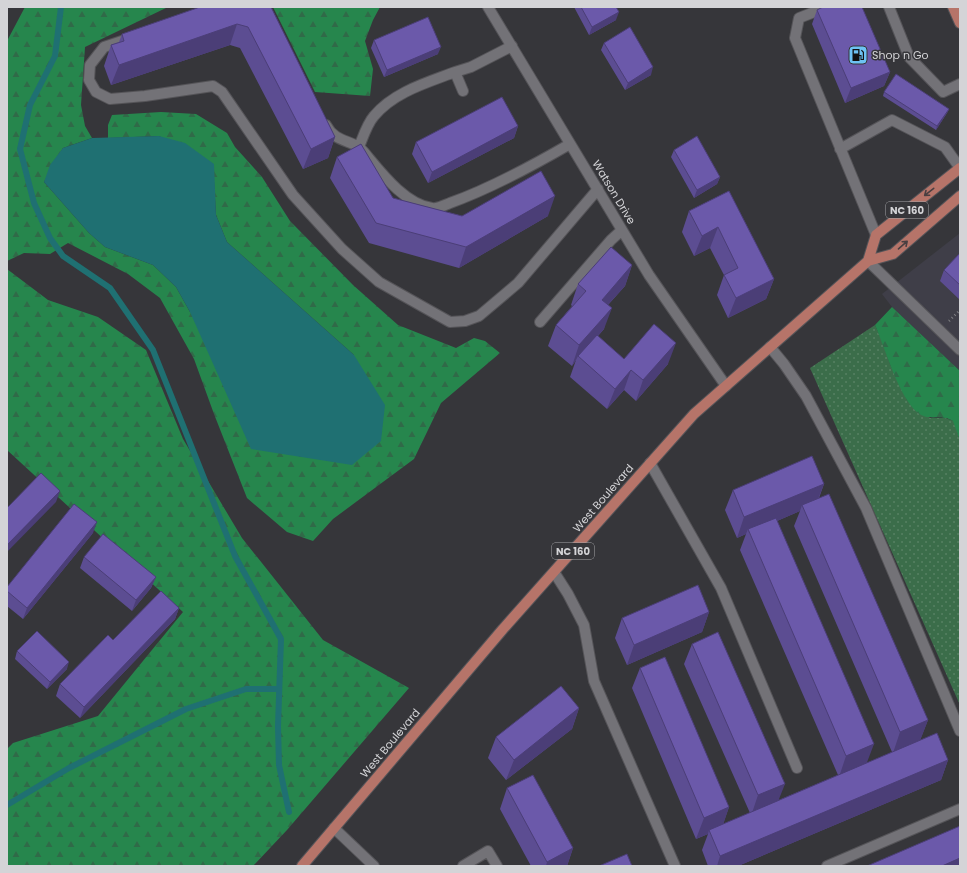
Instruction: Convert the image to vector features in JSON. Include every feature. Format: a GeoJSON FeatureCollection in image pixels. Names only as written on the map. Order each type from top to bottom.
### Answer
{"type":"FeatureCollection","features":[{"type":"Feature","properties":{"kind":"main road"},"geometry":{"type":"LineString","coordinates":[[953,7],[960,23]]}},
{"type":"Feature","properties":{"kind":"main road","name":"NC 160"},"geometry":{"type":"LineString","coordinates":[[876,235],[960,168]]}},
{"type":"Feature","properties":{"kind":"main road","name":"West Boulevard"},"geometry":{"type":"LineString","coordinates":[[302,866],[502,629],[694,414],[868,261],[893,254],[960,196]]}},
{"type":"Feature","properties":{"kind":"main road"},"geometry":{"type":"LineString","coordinates":[[868,261],[876,235]]}},
{"type":"Feature","properties":{"kind":"street","name":"Watson Drive"},"geometry":{"type":"LineString","coordinates":[[488,7],[649,275],[726,386]]}},
{"type":"Feature","properties":{"kind":"street"},"geometry":{"type":"LineString","coordinates":[[827,7],[799,18],[795,38],[876,235]]}},
{"type":"Feature","properties":{"kind":"street"},"geometry":{"type":"LineString","coordinates":[[889,7],[909,56],[943,92],[960,84]]}},
{"type":"Feature","properties":{"kind":"street"},"geometry":{"type":"LineString","coordinates":[[141,34],[104,47],[90,65],[89,80],[96,92],[110,99],[145,96],[214,86],[222,92],[294,195],[342,249],[379,282],[450,322],[465,321],[479,316],[518,283],[598,189]]}},
{"type":"Feature","properties":{"kind":"street"},"geometry":{"type":"LineString","coordinates":[[359,147],[374,117],[394,99],[417,86],[471,67],[512,46]]}},
{"type":"Feature","properties":{"kind":"street"},"geometry":{"type":"LineString","coordinates":[[455,72],[463,91]]}},
{"type":"Feature","properties":{"kind":"street"},"geometry":{"type":"LineString","coordinates":[[322,117],[330,131],[342,141],[359,147],[390,182],[414,200],[434,209],[466,197],[532,166],[570,144]]}},
{"type":"Feature","properties":{"kind":"street"},"geometry":{"type":"LineString","coordinates":[[840,149],[892,120],[945,147],[960,168]]}},
{"type":"Feature","properties":{"kind":"street"},"geometry":{"type":"LineString","coordinates":[[540,322],[611,240],[622,230]]}},
{"type":"Feature","properties":{"kind":"street"},"geometry":{"type":"LineString","coordinates":[[868,261],[960,350]]}},
{"type":"Feature","properties":{"kind":"street"},"geometry":{"type":"LineString","coordinates":[[770,347],[784,364],[806,396],[866,508],[960,731]]}},
{"type":"Feature","properties":{"kind":"street"},"geometry":{"type":"LineString","coordinates":[[650,463],[721,588],[797,768]]}},
{"type":"Feature","properties":{"kind":"street"},"geometry":{"type":"LineString","coordinates":[[554,572],[568,594],[584,625],[594,681],[675,866]]}},
{"type":"Feature","properties":{"kind":"street"},"geometry":{"type":"LineString","coordinates":[[827,866],[960,808]]}},
{"type":"Feature","properties":{"kind":"street"},"geometry":{"type":"LineString","coordinates":[[334,828],[374,866]]}},
{"type":"Feature","properties":{"kind":"street"},"geometry":{"type":"LineString","coordinates":[[463,866],[488,851],[497,866]]}},
{"type":"Feature","properties":{"kind":"shaded area"},"geometry":{"type":"Polygon","coordinates":[[[960,233],[960,371],[892,307],[882,294],[960,233]]]}},
{"type":"Feature","properties":{"kind":"green space"},"geometry":{"type":"Polygon","coordinates":[[[25,7],[168,7],[85,47],[81,105],[85,126],[92,138],[63,148],[44,182],[89,233],[105,247],[153,265],[176,287],[190,312],[354,355],[227,242],[216,215],[213,164],[159,136],[108,138],[108,125],[112,115],[161,112],[196,114],[227,133],[235,147],[262,177],[290,221],[353,285],[398,325],[456,348],[474,338],[485,341],[500,353],[441,403],[414,459],[333,519],[313,541],[287,532],[247,498],[194,359],[160,298],[128,274],[68,243],[50,254],[24,253],[7,261],[7,41],[25,7]]]}},
{"type":"Feature","properties":{"kind":"green space"},"geometry":{"type":"Polygon","coordinates":[[[273,7],[380,7],[365,41],[373,69],[370,96],[315,92],[273,7]]]}},
{"type":"Feature","properties":{"kind":"green space"},"geometry":{"type":"Polygon","coordinates":[[[7,269],[48,300],[98,317],[146,350],[183,439],[242,538],[323,640],[409,688],[287,830],[253,866],[7,866],[7,749],[13,743],[98,716],[183,612],[7,450],[7,269]]]}},
{"type":"Feature","properties":{"kind":"green space"},"geometry":{"type":"Polygon","coordinates":[[[892,307],[960,371],[960,441],[953,421],[942,417],[928,417],[918,413],[911,406],[899,385],[875,325],[892,307]]]}},
{"type":"Feature","properties":{"kind":"green space"},"geometry":{"type":"Polygon","coordinates":[[[875,325],[890,364],[907,400],[930,418],[945,418],[954,421],[960,441],[960,705],[810,368],[875,325]]]}},
{"type":"Feature","properties":{"kind":"water"},"geometry":{"type":"Polygon","coordinates":[[[159,136],[185,143],[214,164],[216,215],[227,242],[354,355],[385,405],[381,441],[352,465],[251,449],[190,312],[176,287],[153,265],[105,247],[89,233],[44,182],[50,165],[63,148],[92,138],[159,136]]]}},
{"type":"Feature","properties":{"kind":"building"},"geometry":{"type":"Polygon","coordinates":[[[200,7],[271,7],[335,137],[311,149],[248,27],[237,24],[119,65],[111,45],[124,41],[122,34],[200,7]]]}},
{"type":"Feature","properties":{"kind":"building"},"geometry":{"type":"Polygon","coordinates":[[[581,7],[616,7],[619,12],[592,27],[581,7]]]}},
{"type":"Feature","properties":{"kind":"building"},"geometry":{"type":"Polygon","coordinates":[[[823,7],[862,7],[890,72],[851,88],[817,10],[823,7]]]}},
{"type":"Feature","properties":{"kind":"building"},"geometry":{"type":"Polygon","coordinates":[[[428,17],[441,47],[387,70],[374,40],[428,17]]]}},
{"type":"Feature","properties":{"kind":"building"},"geometry":{"type":"Polygon","coordinates":[[[630,27],[653,67],[628,83],[604,43],[630,27]]]}},
{"type":"Feature","properties":{"kind":"building"},"geometry":{"type":"Polygon","coordinates":[[[896,74],[949,109],[937,126],[884,92],[896,74]]]}},
{"type":"Feature","properties":{"kind":"building"},"geometry":{"type":"Polygon","coordinates":[[[502,97],[518,126],[432,172],[416,142],[502,97]]]}},
{"type":"Feature","properties":{"kind":"building"},"geometry":{"type":"Polygon","coordinates":[[[697,136],[720,177],[697,190],[674,150],[697,136]]]}},
{"type":"Feature","properties":{"kind":"building"},"geometry":{"type":"Polygon","coordinates":[[[361,144],[393,198],[462,216],[541,171],[555,196],[466,247],[376,223],[337,157],[361,144]]]}},
{"type":"Feature","properties":{"kind":"building"},"geometry":{"type":"Polygon","coordinates":[[[729,191],[774,279],[736,298],[724,275],[738,268],[718,227],[702,236],[689,211],[729,191]]]}},
{"type":"Feature","properties":{"kind":"building"},"geometry":{"type":"Polygon","coordinates":[[[611,247],[632,265],[602,300],[612,308],[579,345],[556,325],[586,291],[578,284],[611,247]]]}},
{"type":"Feature","properties":{"kind":"building"},"geometry":{"type":"Polygon","coordinates":[[[960,253],[960,285],[944,270],[960,253]]]}},
{"type":"Feature","properties":{"kind":"building"},"geometry":{"type":"Polygon","coordinates":[[[654,324],[676,343],[643,380],[631,370],[615,389],[578,356],[597,335],[624,359],[654,324]]]}},
{"type":"Feature","properties":{"kind":"building"},"geometry":{"type":"Polygon","coordinates":[[[812,456],[824,484],[744,517],[733,490],[812,456]]]}},
{"type":"Feature","properties":{"kind":"building"},"geometry":{"type":"Polygon","coordinates":[[[41,473],[60,491],[7,545],[7,508],[41,473]]]}},
{"type":"Feature","properties":{"kind":"building"},"geometry":{"type":"Polygon","coordinates":[[[829,494],[928,720],[900,732],[802,505],[829,494]]]}},
{"type":"Feature","properties":{"kind":"building"},"geometry":{"type":"Polygon","coordinates":[[[74,504],[97,522],[27,608],[7,591],[7,587],[74,504]]]}},
{"type":"Feature","properties":{"kind":"building"},"geometry":{"type":"Polygon","coordinates":[[[776,518],[874,744],[846,756],[748,529],[776,518]]]}},
{"type":"Feature","properties":{"kind":"building"},"geometry":{"type":"Polygon","coordinates":[[[103,534],[156,577],[136,600],[84,557],[103,534]]]}},
{"type":"Feature","properties":{"kind":"building"},"geometry":{"type":"Polygon","coordinates":[[[698,585],[709,612],[634,645],[622,618],[698,585]]]}},
{"type":"Feature","properties":{"kind":"building"},"geometry":{"type":"Polygon","coordinates":[[[161,591],[179,608],[84,707],[60,684],[108,635],[113,640],[161,591]]]}},
{"type":"Feature","properties":{"kind":"building"},"geometry":{"type":"Polygon","coordinates":[[[37,631],[69,662],[50,682],[17,651],[37,631]]]}},
{"type":"Feature","properties":{"kind":"building"},"geometry":{"type":"Polygon","coordinates":[[[718,632],[785,784],[758,795],[692,644],[718,632]]]}},
{"type":"Feature","properties":{"kind":"building"},"geometry":{"type":"Polygon","coordinates":[[[665,657],[729,807],[704,818],[640,668],[665,657]]]}},
{"type":"Feature","properties":{"kind":"building"},"geometry":{"type":"Polygon","coordinates":[[[561,686],[579,708],[514,760],[496,737],[561,686]]]}},
{"type":"Feature","properties":{"kind":"building"},"geometry":{"type":"Polygon","coordinates":[[[937,733],[948,760],[720,856],[709,830],[937,733]]]}},
{"type":"Feature","properties":{"kind":"building"},"geometry":{"type":"Polygon","coordinates":[[[533,775],[573,848],[547,862],[507,788],[533,775]]]}},
{"type":"Feature","properties":{"kind":"building"},"geometry":{"type":"Polygon","coordinates":[[[960,826],[960,858],[942,866],[867,866],[960,826]]]}},
{"type":"Feature","properties":{"kind":"building"},"geometry":{"type":"Polygon","coordinates":[[[627,854],[632,866],[599,866],[627,854]]]}},
{"type":"Feature","properties":{"kind":"waterway"},"geometry":{"type":"LineString","coordinates":[[61,7],[55,56],[30,105],[20,149],[34,203],[50,238],[63,256],[110,288],[153,350],[235,556],[281,639],[278,726],[279,765],[289,812]]}},
{"type":"Feature","properties":{"kind":"waterway"},"geometry":{"type":"LineString","coordinates":[[7,805],[69,768],[186,709],[246,689],[279,689]]}},
{"type":"Feature","properties":{"kind":"place","name":"Shop n Go"},"geometry":{"type":"Point","coordinates":[858,55]}}]}
